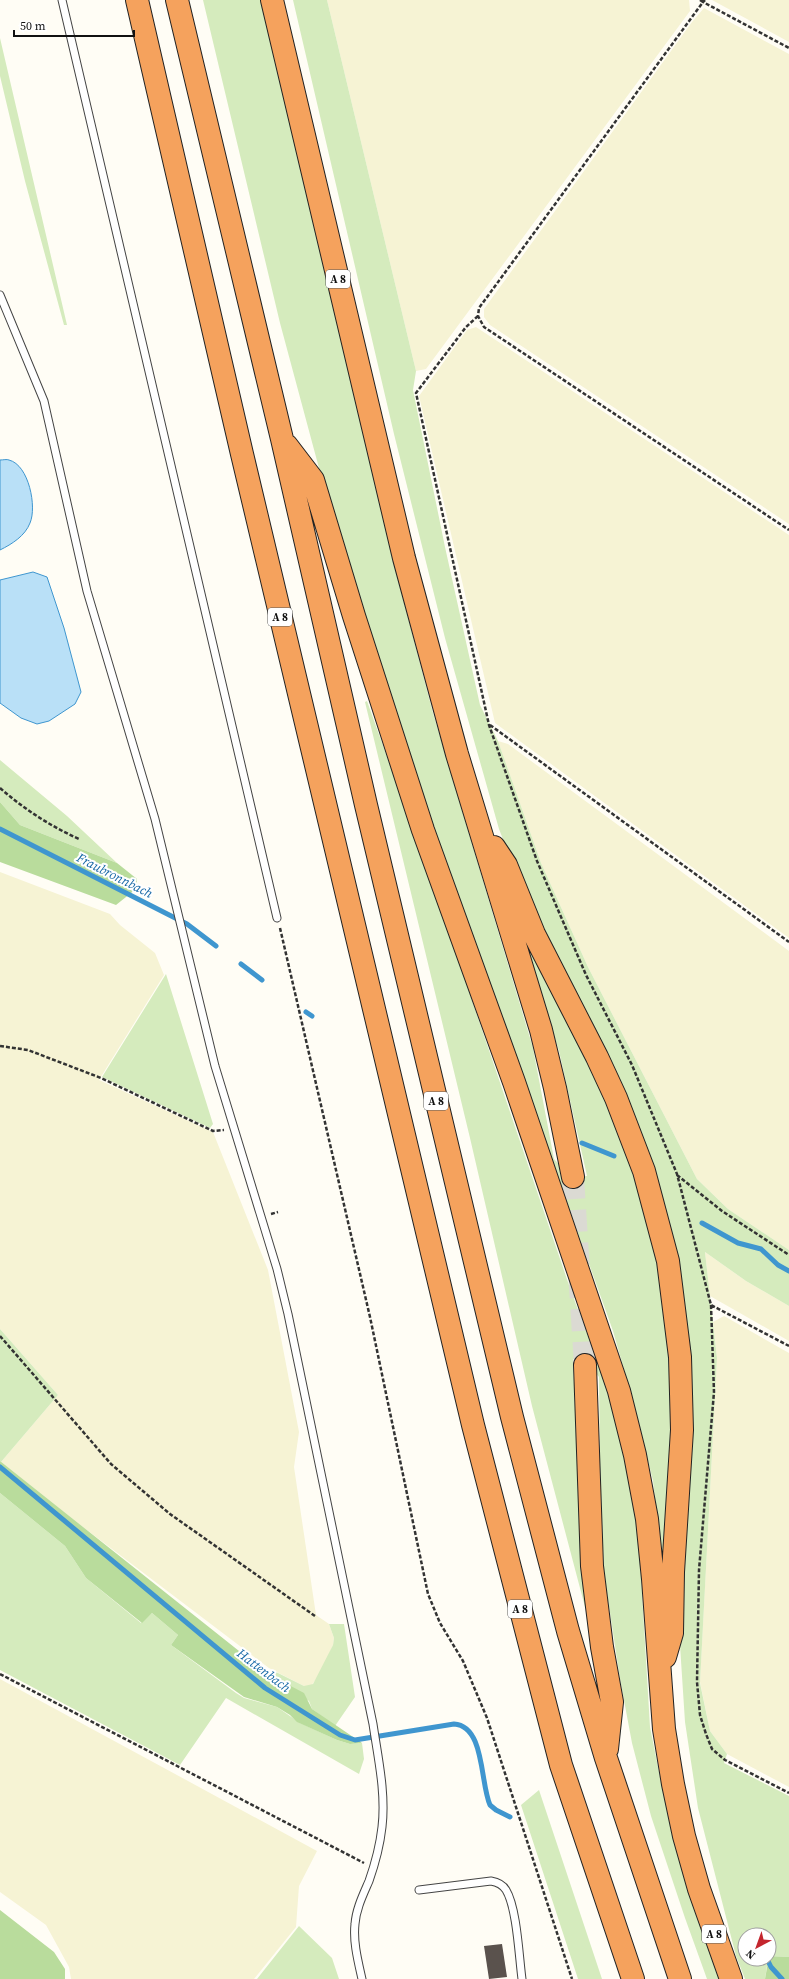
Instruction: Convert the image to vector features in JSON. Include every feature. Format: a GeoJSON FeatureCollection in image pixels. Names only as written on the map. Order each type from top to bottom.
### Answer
{"type":"FeatureCollection","features":[{"type":"Feature","properties":{"kind":"highway","name":"A 8"},"geometry":{"type":"LineString","coordinates":[[137,0],[242,454],[477,1441],[561,1765],[632,1979]]}},
{"type":"Feature","properties":{"kind":"highway","name":"A 8"},"geometry":{"type":"LineString","coordinates":[[177,0],[486,1309],[566,1624],[606,1758],[680,1979]]}},
{"type":"Feature","properties":{"kind":"highway","name":"A 8"},"geometry":{"type":"LineString","coordinates":[[272,0],[404,558],[475,817],[541,1030],[555,1088],[573,1177]]}},
{"type":"Feature","properties":{"kind":"highway","name":"A 8"},"geometry":{"type":"LineString","coordinates":[[282,440],[313,480],[354,616],[423,830],[514,1082],[619,1391],[636,1455],[647,1519],[664,1729],[672,1784],[684,1836],[699,1889],[730,1979]]}},
{"type":"Feature","properties":{"kind":"highway"},"geometry":{"type":"LineString","coordinates":[[475,817],[506,866],[534,934],[598,1057],[616,1098],[644,1171],[668,1261],[680,1357],[682,1430],[672,1572],[672,1633],[660,1677]]}},
{"type":"Feature","properties":{"kind":"highway","name":"A 8"},"geometry":{"type":"LineString","coordinates":[[585,1365],[592,1566],[602,1646],[612,1702],[606,1758]]}},
{"type":"Feature","properties":{"kind":"lane"},"geometry":{"type":"LineString","coordinates":[[62,0],[277,918]]}},
{"type":"Feature","properties":{"kind":"lane"},"geometry":{"type":"LineString","coordinates":[[0,295],[44,401],[88,592],[137,755],[182,928],[215,1066],[262,1216],[288,1314],[372,1724],[381,1777],[383,1812],[379,1845],[373,1867],[359,1904],[354,1926],[355,1942],[362,1979]]}},
{"type":"Feature","properties":{"kind":"lane"},"geometry":{"type":"LineString","coordinates":[[419,1890],[491,1881],[502,1885],[507,1891],[512,1904],[522,1979]]}},
{"type":"Feature","properties":{"kind":"path"},"geometry":{"type":"LineString","coordinates":[[700,0],[789,48]]}},
{"type":"Feature","properties":{"kind":"path"},"geometry":{"type":"LineString","coordinates":[[704,1],[479,308],[478,316],[484,327],[789,530]]}},
{"type":"Feature","properties":{"kind":"path"},"geometry":{"type":"LineString","coordinates":[[478,316],[466,327],[416,393],[489,725],[537,861],[586,975],[632,1065],[677,1174],[711,1305],[714,1392],[699,1570],[697,1682],[700,1715],[712,1749],[725,1760],[789,1793]]}},
{"type":"Feature","properties":{"kind":"path"},"geometry":{"type":"LineString","coordinates":[[489,725],[789,942]]}},
{"type":"Feature","properties":{"kind":"path"},"geometry":{"type":"LineString","coordinates":[[0,788],[15,801],[58,830],[79,839]]}},
{"type":"Feature","properties":{"kind":"path"},"geometry":{"type":"LineString","coordinates":[[277,918],[368,1310],[428,1594],[440,1623],[463,1661],[487,1718],[572,1979]]}},
{"type":"Feature","properties":{"kind":"path"},"geometry":{"type":"LineString","coordinates":[[0,1046],[28,1050],[101,1078],[213,1131]]}},
{"type":"Feature","properties":{"kind":"path"},"geometry":{"type":"LineString","coordinates":[[677,1174],[722,1211],[789,1255]]}},
{"type":"Feature","properties":{"kind":"path"},"geometry":{"type":"LineString","coordinates":[[711,1305],[789,1346]]}},
{"type":"Feature","properties":{"kind":"path"},"geometry":{"type":"LineString","coordinates":[[0,1336],[111,1464],[189,1528],[315,1616]]}},
{"type":"Feature","properties":{"kind":"path"},"geometry":{"type":"LineString","coordinates":[[0,1674],[373,1867]]}},
{"type":"Feature","properties":{"kind":"shaded area"},"geometry":{"type":"Polygon","coordinates":[[[327,0],[689,0],[690,11],[426,369],[416,371],[327,0]]]}},
{"type":"Feature","properties":{"kind":"shaded area"},"geometry":{"type":"Polygon","coordinates":[[[712,0],[789,0],[789,42],[712,0]]]}},
{"type":"Feature","properties":{"kind":"shaded area"},"geometry":{"type":"Polygon","coordinates":[[[704,8],[789,54],[789,524],[490,325],[484,317],[484,309],[692,22],[704,8]]]}},
{"type":"Feature","properties":{"kind":"shaded area"},"geometry":{"type":"Polygon","coordinates":[[[476,327],[789,535],[789,938],[495,723],[419,396],[467,330],[476,327]]]}},
{"type":"Feature","properties":{"kind":"shaded area"},"geometry":{"type":"Polygon","coordinates":[[[498,741],[508,744],[789,951],[789,1250],[728,1209],[697,1179],[588,967],[541,863],[498,741]]]}},
{"type":"Feature","properties":{"kind":"shaded area"},"geometry":{"type":"Polygon","coordinates":[[[0,872],[110,914],[120,925],[155,953],[164,975],[99,1080],[213,1132],[268,1270],[299,1432],[294,1467],[316,1615],[329,1624],[334,1638],[333,1645],[320,1674],[311,1686],[304,1686],[269,1668],[79,1524],[1,1462],[58,1395],[0,1329],[0,872]]]}},
{"type":"Feature","properties":{"kind":"shaded area"},"geometry":{"type":"Polygon","coordinates":[[[705,1252],[746,1281],[789,1306],[789,1341],[710,1296],[705,1252]]]}},
{"type":"Feature","properties":{"kind":"shaded area"},"geometry":{"type":"Polygon","coordinates":[[[724,1316],[789,1353],[789,1787],[727,1754],[710,1731],[700,1682],[717,1358],[713,1322],[724,1316]]]}},
{"type":"Feature","properties":{"kind":"shaded area"},"geometry":{"type":"Polygon","coordinates":[[[0,1679],[317,1851],[299,1886],[296,1927],[254,1979],[71,1979],[69,1967],[46,1925],[0,1892],[0,1679]]]}},
{"type":"Feature","properties":{"kind":"green space"},"geometry":{"type":"Polygon","coordinates":[[[203,0],[263,0],[392,557],[433,713],[533,1048],[554,1159],[569,1172],[577,1176],[587,1176],[559,1051],[525,944],[529,943],[603,1089],[647,1210],[669,1318],[673,1413],[664,1553],[661,1553],[653,1481],[636,1412],[613,1331],[409,760],[341,550],[280,323],[203,0]]]}},
{"type":"Feature","properties":{"kind":"green space"},"geometry":{"type":"Polygon","coordinates":[[[293,0],[327,0],[416,371],[413,390],[445,547],[480,705],[498,741],[541,863],[588,967],[697,1179],[728,1209],[789,1250],[789,1306],[746,1281],[705,1252],[717,1358],[700,1683],[710,1731],[727,1754],[724,1763],[789,1796],[789,1957],[777,1956],[777,1927],[737,1927],[737,1959],[698,1808],[685,1722],[679,1630],[681,1566],[662,1197],[644,1140],[609,1058],[530,909],[499,829],[445,638],[394,434],[293,0]]]}},
{"type":"Feature","properties":{"kind":"green space"},"geometry":{"type":"Polygon","coordinates":[[[0,38],[67,325],[64,325],[25,181],[0,76],[0,38]]]}},
{"type":"Feature","properties":{"kind":"green space"},"geometry":{"type":"Polygon","coordinates":[[[367,701],[429,874],[571,1291],[606,1384],[629,1473],[639,1542],[650,1727],[672,1835],[690,1897],[720,1979],[707,1979],[651,1816],[632,1743],[620,1679],[604,1573],[600,1468],[599,1377],[588,1365],[573,1359],[579,1510],[587,1604],[585,1607],[532,1406],[470,1138],[365,702],[367,701]]]}},
{"type":"Feature","properties":{"kind":"green space"},"geometry":{"type":"Polygon","coordinates":[[[0,760],[67,816],[117,863],[20,825],[0,802],[0,760]]]}},
{"type":"Feature","properties":{"kind":"green space"},"geometry":{"type":"Polygon","coordinates":[[[0,802],[20,825],[117,863],[137,879],[136,889],[116,905],[0,862],[0,802]]]}},
{"type":"Feature","properties":{"kind":"green space"},"geometry":{"type":"Polygon","coordinates":[[[166,974],[213,1124],[210,1128],[102,1077],[166,974]]]}},
{"type":"Feature","properties":{"kind":"green space"},"geometry":{"type":"Polygon","coordinates":[[[0,1329],[58,1395],[1,1462],[0,1461],[0,1329]]]}},
{"type":"Feature","properties":{"kind":"green space"},"geometry":{"type":"Polygon","coordinates":[[[0,1461],[268,1674],[304,1693],[312,1709],[362,1743],[350,1744],[337,1740],[297,1722],[290,1715],[277,1707],[244,1697],[171,1645],[178,1635],[152,1613],[142,1623],[86,1578],[65,1546],[0,1493],[0,1461]]]}},
{"type":"Feature","properties":{"kind":"green space"},"geometry":{"type":"Polygon","coordinates":[[[0,1493],[65,1546],[86,1578],[141,1623],[152,1613],[178,1635],[171,1645],[236,1693],[244,1698],[277,1707],[300,1723],[337,1740],[350,1744],[362,1743],[364,1759],[359,1774],[226,1698],[180,1765],[0,1670],[0,1493]]]}},
{"type":"Feature","properties":{"kind":"green space"},"geometry":{"type":"Polygon","coordinates":[[[329,1624],[344,1624],[355,1697],[335,1726],[312,1709],[309,1701],[268,1674],[276,1672],[304,1686],[313,1684],[333,1645],[334,1638],[329,1624]]]}},
{"type":"Feature","properties":{"kind":"green space"},"geometry":{"type":"Polygon","coordinates":[[[539,1790],[602,1979],[578,1979],[521,1805],[539,1790]]]}},
{"type":"Feature","properties":{"kind":"green space"},"geometry":{"type":"Polygon","coordinates":[[[0,1910],[54,1952],[65,1969],[65,1979],[0,1979],[0,1910]]]}},
{"type":"Feature","properties":{"kind":"green space"},"geometry":{"type":"Polygon","coordinates":[[[299,1926],[332,1958],[339,1979],[257,1979],[299,1926]]]}},
{"type":"Feature","properties":{"kind":"green space"},"geometry":{"type":"Polygon","coordinates":[[[777,1956],[789,1957],[789,1979],[765,1979],[767,1967],[777,1967],[777,1956]]]}},
{"type":"Feature","properties":{"kind":"green space"},"geometry":{"type":"Polygon","coordinates":[[[740,1967],[767,1967],[765,1979],[745,1979],[740,1967]]]}},
{"type":"Feature","properties":{"kind":"water"},"geometry":{"type":"Polygon","coordinates":[[[0,460],[9,460],[16,463],[22,470],[30,487],[32,497],[32,516],[25,532],[0,550],[0,460]]]}},
{"type":"Feature","properties":{"kind":"water"},"geometry":{"type":"Polygon","coordinates":[[[33,572],[47,577],[64,628],[81,692],[75,704],[49,721],[37,724],[21,718],[0,703],[0,580],[33,572]]]}},
{"type":"Feature","properties":{"kind":"building"},"geometry":{"type":"Polygon","coordinates":[[[502,1944],[507,1977],[489,1979],[484,1946],[502,1944]]]}},
{"type":"Feature","properties":{"kind":"waterway","name":"Fraubronnbach"},"geometry":{"type":"LineString","coordinates":[[0,829],[187,924],[216,946]]}},
{"type":"Feature","properties":{"kind":"waterway","name":"Fraubronnbach"},"geometry":{"type":"LineString","coordinates":[[241,964],[262,980]]}},
{"type":"Feature","properties":{"kind":"waterway","name":"Fraubronnbach"},"geometry":{"type":"LineString","coordinates":[[306,1012],[312,1016]]}},
{"type":"Feature","properties":{"kind":"waterway"},"geometry":{"type":"LineString","coordinates":[[582,1143],[614,1156]]}},
{"type":"Feature","properties":{"kind":"waterway"},"geometry":{"type":"LineString","coordinates":[[702,1223],[738,1243],[761,1249],[778,1265],[789,1271]]}},
{"type":"Feature","properties":{"kind":"waterway","name":"Hattenbach"},"geometry":{"type":"LineString","coordinates":[[0,1467],[265,1688],[340,1735],[355,1740],[454,1724],[464,1727],[471,1734],[476,1745],[490,1805],[496,1810],[510,1817]]}},
{"type":"Feature","properties":{"kind":"waterway","name":"Hattenbach"},"geometry":{"type":"LineString","coordinates":[[771,1967],[782,1979]]}},
{"type":"Feature","properties":{"kind":"tunnel"},"geometry":{"type":"LineString","coordinates":[[573,1177],[585,1365]]}}]}
